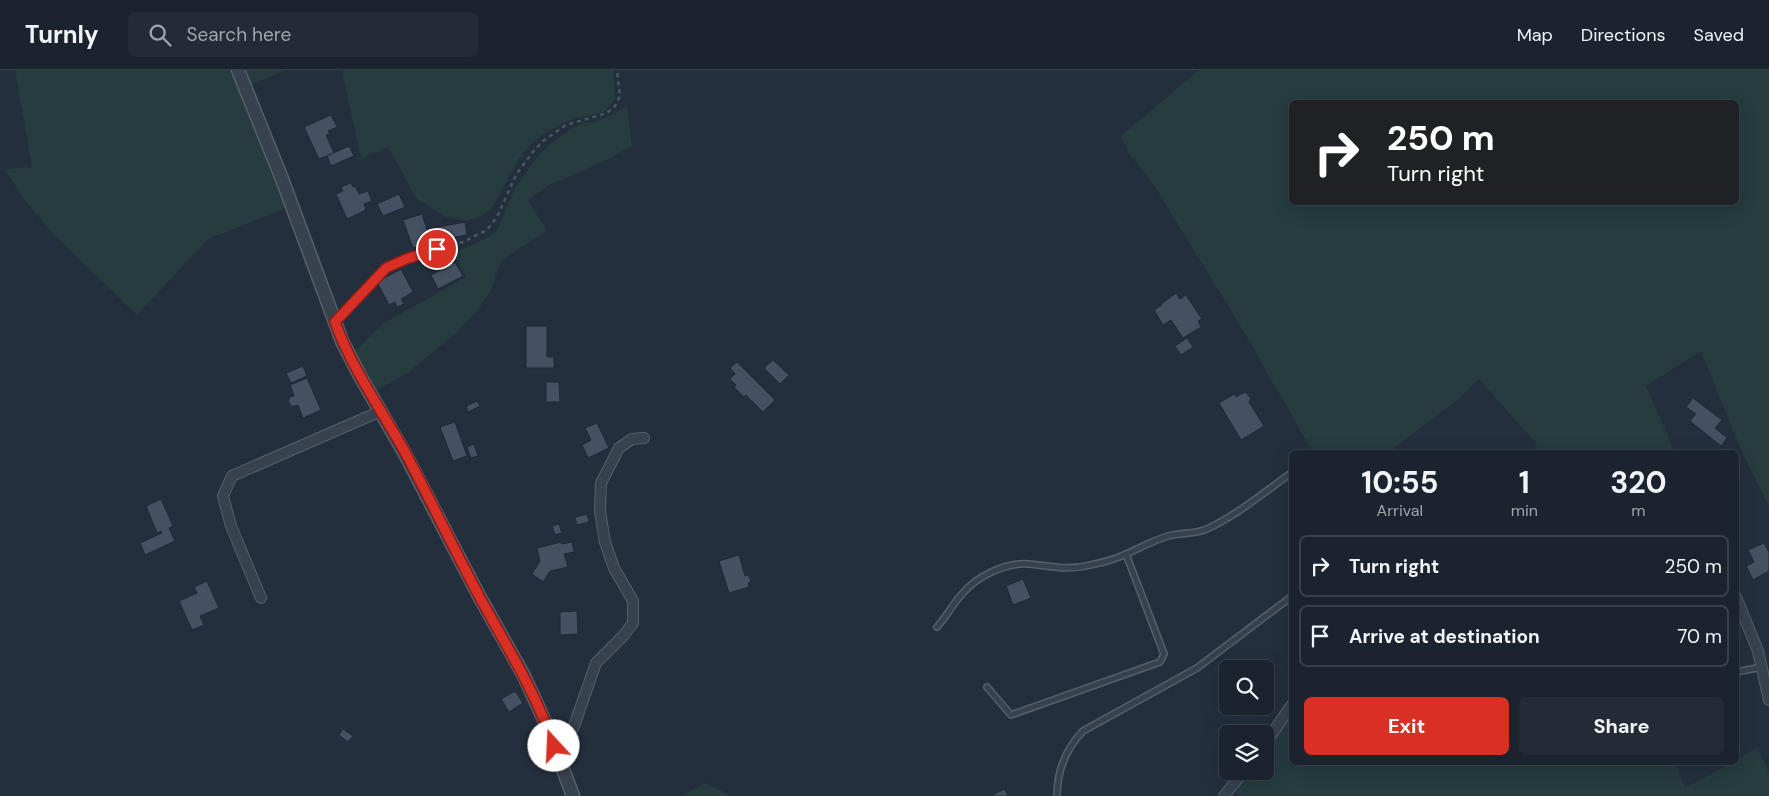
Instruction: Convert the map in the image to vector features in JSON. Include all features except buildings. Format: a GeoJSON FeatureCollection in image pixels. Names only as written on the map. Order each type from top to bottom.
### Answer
{"type":"FeatureCollection","features":[{"type":"Feature","properties":{"kind":"street"},"geometry":{"type":"LineString","coordinates":[[238,70],[282,179],[342,341],[524,676],[546,724],[572,796]]}},
{"type":"Feature","properties":{"kind":"street"},"geometry":{"type":"LineString","coordinates":[[261,598],[231,526],[223,496],[232,476],[380,411]]}},
{"type":"Feature","properties":{"kind":"street"},"geometry":{"type":"LineString","coordinates":[[554,746],[568,738],[596,663],[633,623],[633,602],[614,568],[605,542],[600,511],[600,483],[619,448],[632,439],[644,438]]}},
{"type":"Feature","properties":{"kind":"street"},"geometry":{"type":"LineString","coordinates":[[1739,604],[1755,644],[1769,700]]}},
{"type":"Feature","properties":{"kind":"street"},"geometry":{"type":"LineString","coordinates":[[1274,731],[1289,709]]}},
{"type":"Feature","properties":{"kind":"street"},"geometry":{"type":"LineString","coordinates":[[1224,796],[1237,780]]}},
{"type":"Feature","properties":{"kind":"lane"},"geometry":{"type":"LineString","coordinates":[[335,322],[386,268],[437,249]]}},
{"type":"Feature","properties":{"kind":"lane"},"geometry":{"type":"LineString","coordinates":[[937,627],[949,614],[954,603],[963,592],[974,582],[1004,567],[1020,564],[1058,569],[1086,566],[1117,558],[1169,536],[1194,534],[1208,529],[1229,516],[1289,474]]}},
{"type":"Feature","properties":{"kind":"lane"},"geometry":{"type":"LineString","coordinates":[[987,687],[1011,715],[1160,662],[1164,654],[1126,554]]}},
{"type":"Feature","properties":{"kind":"lane"},"geometry":{"type":"LineString","coordinates":[[1057,796],[1057,784],[1066,753],[1073,741],[1083,731],[1197,668],[1289,599]]}},
{"type":"Feature","properties":{"kind":"lane"},"geometry":{"type":"LineString","coordinates":[[1739,671],[1762,667]]}},
{"type":"Feature","properties":{"kind":"path"},"geometry":{"type":"LineString","coordinates":[[437,249],[463,242],[487,230],[501,210],[516,175],[543,141],[566,125],[607,113],[615,106],[620,96],[617,70]]}},
{"type":"Feature","properties":{"kind":"green space"},"geometry":{"type":"Polygon","coordinates":[[[15,70],[231,70],[286,208],[208,239],[137,315],[51,232],[21,195],[5,169],[32,167],[15,70]]]}},
{"type":"Feature","properties":{"kind":"green space"},"geometry":{"type":"Polygon","coordinates":[[[245,70],[286,70],[251,85],[245,70]]]}},
{"type":"Feature","properties":{"kind":"green space"},"geometry":{"type":"Polygon","coordinates":[[[342,70],[613,70],[615,99],[604,112],[574,118],[543,134],[531,144],[518,160],[491,210],[479,217],[467,220],[448,218],[417,199],[388,147],[361,159],[342,70]]]}},
{"type":"Feature","properties":{"kind":"green space"},"geometry":{"type":"Polygon","coordinates":[[[1199,70],[1769,70],[1769,506],[1742,452],[1701,351],[1646,386],[1674,450],[1537,450],[1535,442],[1479,379],[1457,400],[1392,450],[1312,450],[1241,327],[1152,182],[1130,155],[1121,136],[1199,70]]]}},
{"type":"Feature","properties":{"kind":"green space"},"geometry":{"type":"Polygon","coordinates":[[[627,107],[632,147],[624,149],[613,157],[547,186],[528,200],[547,231],[501,262],[490,292],[477,311],[455,334],[409,372],[377,390],[354,352],[384,323],[466,277],[453,253],[485,239],[497,231],[514,190],[537,157],[551,144],[569,130],[585,123],[598,121],[627,107]]]}},
{"type":"Feature","properties":{"kind":"green space"},"geometry":{"type":"Polygon","coordinates":[[[1289,720],[1289,765],[1676,765],[1685,788],[1727,765],[1739,765],[1739,758],[1757,748],[1769,773],[1769,796],[1239,796],[1237,794],[1238,786],[1243,780],[1274,780],[1274,739],[1289,720]]]}},
{"type":"Feature","properties":{"kind":"green space"},"geometry":{"type":"Polygon","coordinates":[[[705,783],[731,796],[682,796],[705,783]]]}},
{"type":"Feature","properties":{"kind":"route"},"geometry":{"type":"LineString","coordinates":[[437,249],[386,268],[335,322],[342,341],[360,376],[404,452],[478,594],[524,676],[554,746]]}}]}
